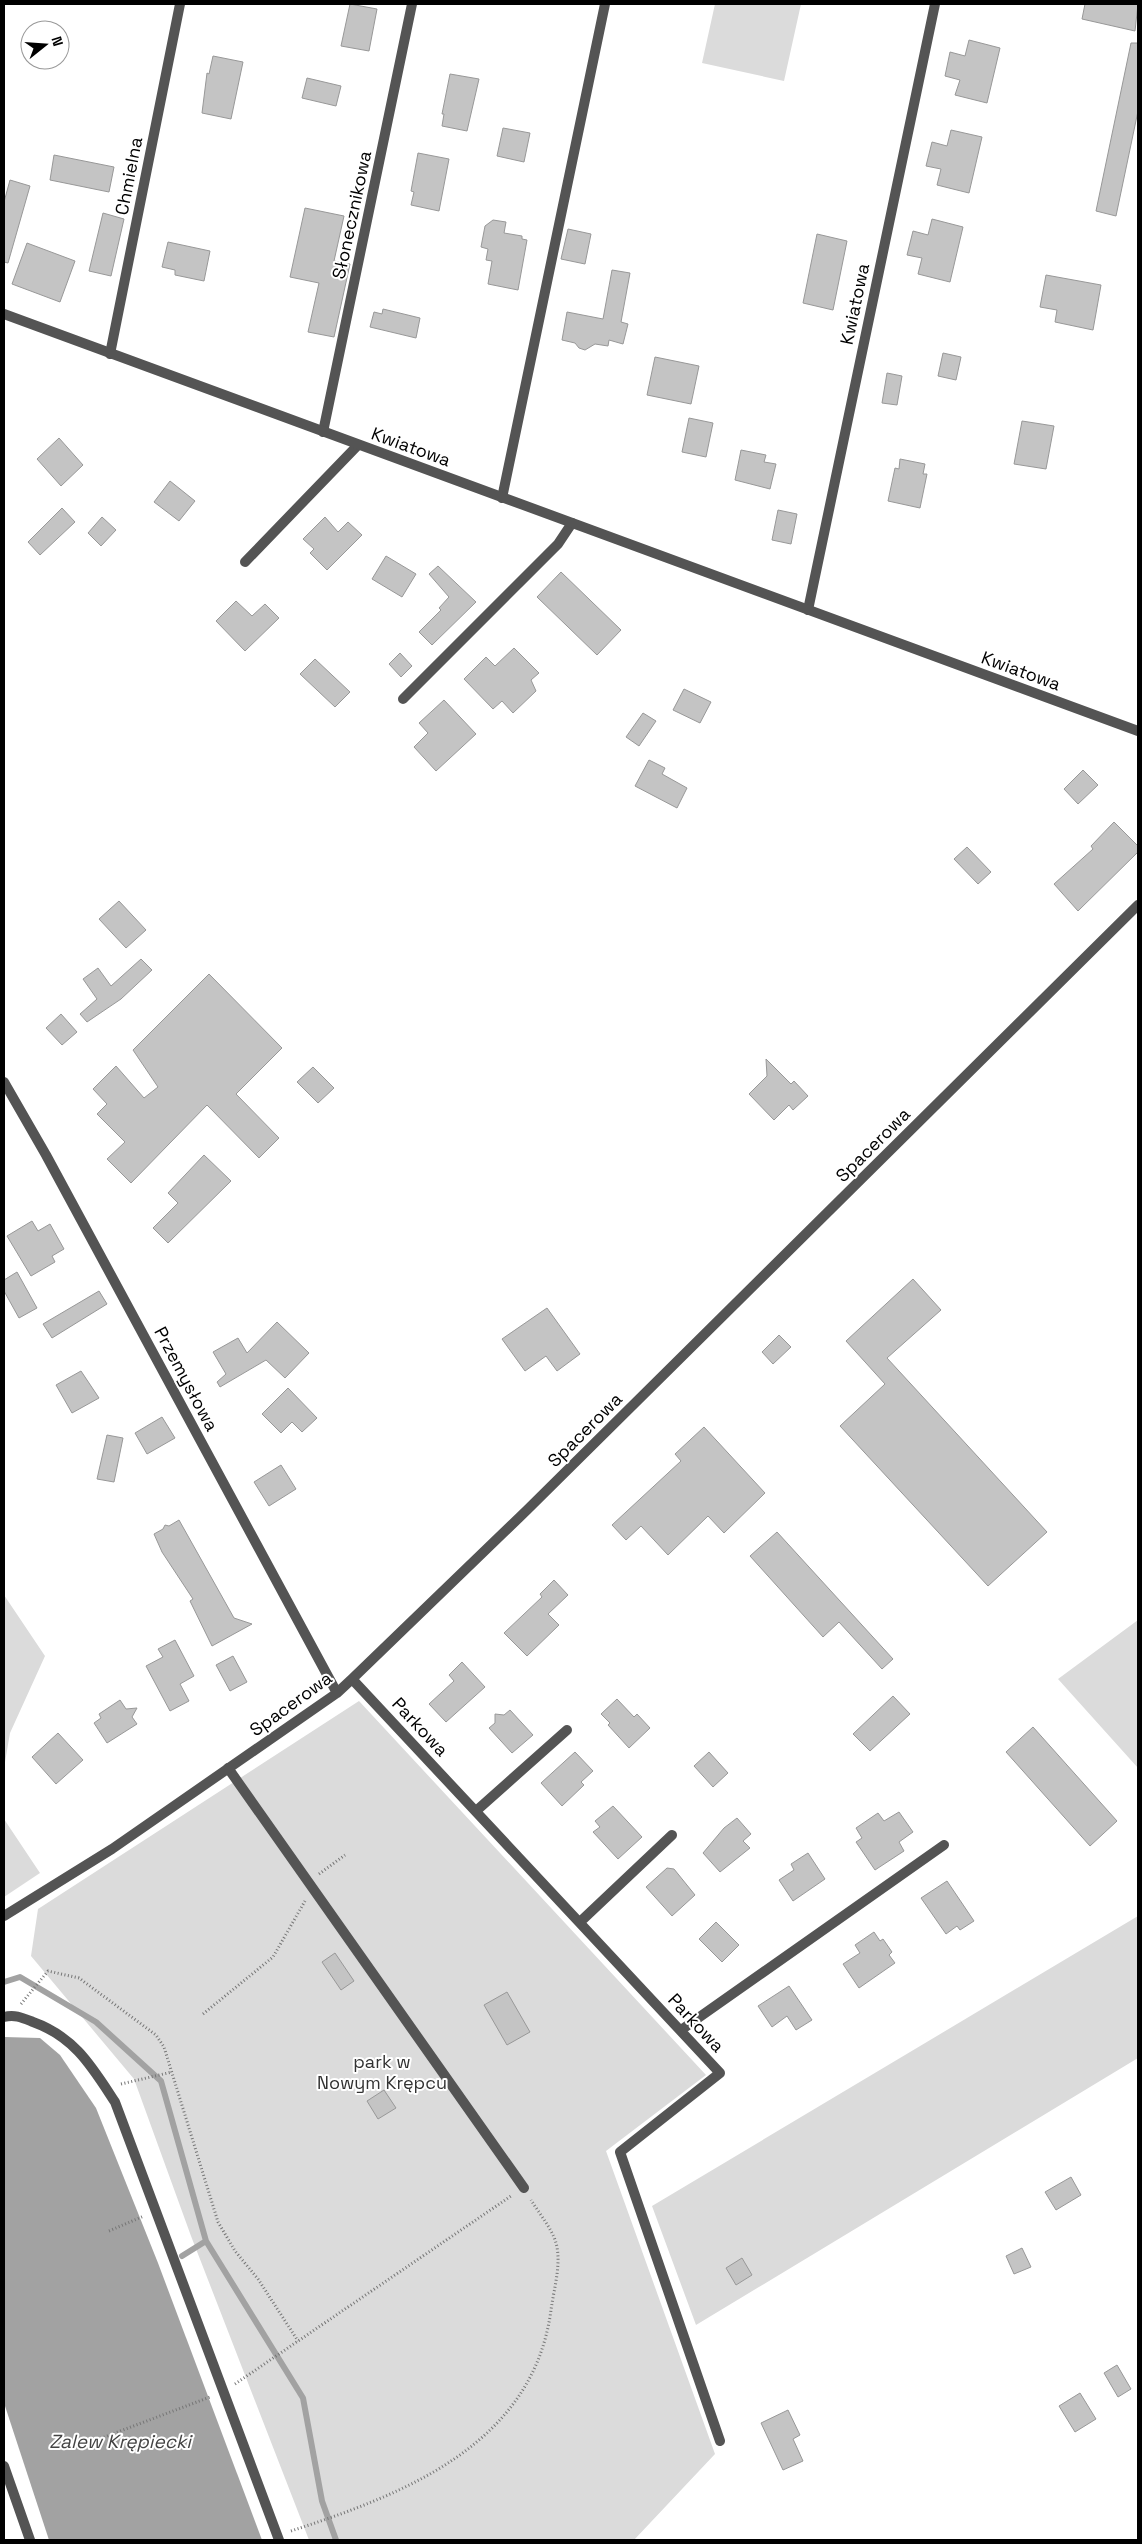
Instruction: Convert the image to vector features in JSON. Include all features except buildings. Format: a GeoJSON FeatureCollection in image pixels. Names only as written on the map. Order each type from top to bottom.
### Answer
{"type":"FeatureCollection","features":[{"type":"Feature","properties":{"kind":"street","name":"Chmielna"},"geometry":{"type":"LineString","coordinates":[[110,354],[180,4]]}},
{"type":"Feature","properties":{"kind":"street","name":"Słonecznikowa"},"geometry":{"type":"LineString","coordinates":[[323,432],[412,4]]}},
{"type":"Feature","properties":{"kind":"street"},"geometry":{"type":"LineString","coordinates":[[502,498],[605,4]]}},
{"type":"Feature","properties":{"kind":"street","name":"Kwiatowa"},"geometry":{"type":"LineString","coordinates":[[808,610],[935,4]]}},
{"type":"Feature","properties":{"kind":"street","name":"Kwiatowa"},"geometry":{"type":"LineString","coordinates":[[4,314],[1138,731]]}},
{"type":"Feature","properties":{"kind":"street"},"geometry":{"type":"LineString","coordinates":[[245,562],[358,445]]}},
{"type":"Feature","properties":{"kind":"street"},"geometry":{"type":"LineString","coordinates":[[403,699],[558,544],[572,523]]}},
{"type":"Feature","properties":{"kind":"street","name":"Spacerowa"},"geometry":{"type":"LineString","coordinates":[[4,1916],[112,1849],[336,1693],[352,1679],[534,1503],[1138,905]]}},
{"type":"Feature","properties":{"kind":"street","name":"Przemysłowa"},"geometry":{"type":"LineString","coordinates":[[4,1082],[46,1155],[336,1693]]}},
{"type":"Feature","properties":{"kind":"street","name":"Parkowa"},"geometry":{"type":"LineString","coordinates":[[352,1679],[720,2073],[620,2152],[720,2441]]}},
{"type":"Feature","properties":{"kind":"street"},"geometry":{"type":"LineString","coordinates":[[476,1811],[567,1730]]}},
{"type":"Feature","properties":{"kind":"street"},"geometry":{"type":"LineString","coordinates":[[228,1768],[524,2188]]}},
{"type":"Feature","properties":{"kind":"street"},"geometry":{"type":"LineString","coordinates":[[580,1922],[672,1835]]}},
{"type":"Feature","properties":{"kind":"street"},"geometry":{"type":"LineString","coordinates":[[681,2030],[944,1845]]}},
{"type":"Feature","properties":{"kind":"street"},"geometry":{"type":"LineString","coordinates":[[4,2017],[13,2015],[54,2030],[87,2060],[114,2102],[278,2538]]}},
{"type":"Feature","properties":{"kind":"street"},"geometry":{"type":"LineString","coordinates":[[4,2466],[30,2540]]}},
{"type":"Feature","properties":{"kind":"path"},"geometry":{"type":"LineString","coordinates":[[203,2014],[273,1956],[310,1884],[345,1855]]}},
{"type":"Feature","properties":{"kind":"path"},"geometry":{"type":"LineString","coordinates":[[28,1994],[48,1971],[79,1978],[156,2035],[164,2047],[218,2222],[234,2250],[258,2280],[298,2341]]}},
{"type":"Feature","properties":{"kind":"path"},"geometry":{"type":"LineString","coordinates":[[139,2079],[172,2072]]}},
{"type":"Feature","properties":{"kind":"path"},"geometry":{"type":"LineString","coordinates":[[94,2441],[224,2392],[524,2188],[554,2236],[558,2261],[550,2320],[537,2365],[523,2393],[500,2421],[453,2461],[361,2508],[278,2538]]}},
{"type":"Feature","properties":{"kind":"path"},"geometry":{"type":"LineString","coordinates":[[109,2231],[156,2212]]}},
{"type":"Feature","properties":{"kind":"green space"},"geometry":{"type":"Polygon","coordinates":[[[715,4],[801,4],[784,81],[702,63],[715,4]]]}},
{"type":"Feature","properties":{"kind":"green space"},"geometry":{"type":"Polygon","coordinates":[[[4,1595],[45,1656],[10,1733],[4,1768],[4,1595]]]}},
{"type":"Feature","properties":{"kind":"green space"},"geometry":{"type":"Polygon","coordinates":[[[1138,1620],[1138,1768],[1058,1679],[1138,1620]]]}},
{"type":"Feature","properties":{"kind":"green space","name":"park w Nowym Krępcu"},"geometry":{"type":"Polygon","coordinates":[[[359,1701],[706,2075],[606,2151],[715,2454],[634,2540],[309,2540],[191,2236],[134,2079],[31,1956],[38,1909],[359,1701]]]}},
{"type":"Feature","properties":{"kind":"green space"},"geometry":{"type":"Polygon","coordinates":[[[4,1819],[40,1873],[4,1897],[4,1819]]]}},
{"type":"Feature","properties":{"kind":"green space"},"geometry":{"type":"Polygon","coordinates":[[[1138,1916],[1138,2058],[696,2325],[652,2206],[1138,1916]]]}},
{"type":"Feature","properties":{"kind":"water","name":"Zalew Krępiecki"},"geometry":{"type":"Polygon","coordinates":[[[4,2037],[40,2038],[60,2055],[96,2108],[158,2263],[262,2540],[49,2540],[4,2403],[4,2037]]]}},
{"type":"Feature","properties":{"kind":"waterway"},"geometry":{"type":"LineString","coordinates":[[4,1982],[20,1977],[96,2022],[161,2081],[206,2241],[303,2398],[322,2501],[336,2540]]}},
{"type":"Feature","properties":{"kind":"waterway"},"geometry":{"type":"LineString","coordinates":[[182,2256],[206,2241]]}}]}
